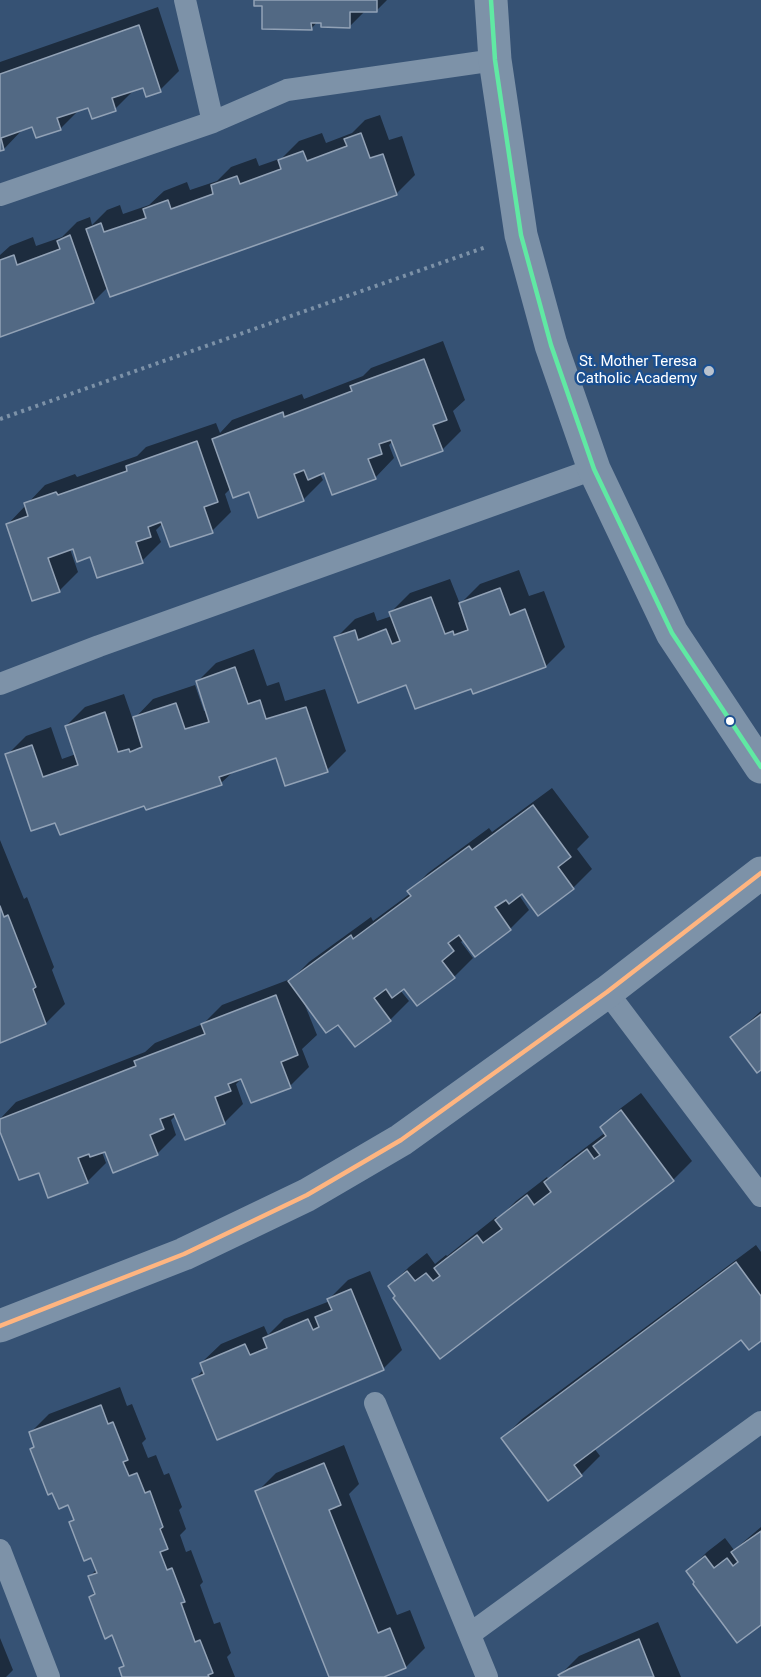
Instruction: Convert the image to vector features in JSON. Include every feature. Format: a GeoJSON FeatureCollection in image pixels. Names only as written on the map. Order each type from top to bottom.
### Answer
{"type":"FeatureCollection","features":[{"type":"Feature","properties":{"kind":"street"},"geometry":{"type":"LineString","coordinates":[[491,0],[495,60],[521,235],[551,345],[594,469],[672,633],[760,763]]}},
{"type":"Feature","properties":{"kind":"street"},"geometry":{"type":"LineString","coordinates":[[0,1326],[184,1254],[307,1195],[401,1140],[607,992],[761,873]]}},
{"type":"Feature","properties":{"kind":"lane"},"geometry":{"type":"LineString","coordinates":[[184,0],[213,123]]}},
{"type":"Feature","properties":{"kind":"lane"},"geometry":{"type":"LineString","coordinates":[[0,195],[213,123],[287,90],[495,60]]}},
{"type":"Feature","properties":{"kind":"lane"},"geometry":{"type":"LineString","coordinates":[[0,684],[99,646],[594,469]]}},
{"type":"Feature","properties":{"kind":"lane"},"geometry":{"type":"LineString","coordinates":[[607,992],[761,1196]]}},
{"type":"Feature","properties":{"kind":"lane"},"geometry":{"type":"LineString","coordinates":[[375,1402],[487,1677]]}},
{"type":"Feature","properties":{"kind":"lane"},"geometry":{"type":"LineString","coordinates":[[470,1634],[761,1422]]}},
{"type":"Feature","properties":{"kind":"lane"},"geometry":{"type":"LineString","coordinates":[[0,1550],[49,1677]]}},
{"type":"Feature","properties":{"kind":"path"},"geometry":{"type":"LineString","coordinates":[[0,419],[521,235]]}},
{"type":"Feature","properties":{"kind":"building"},"geometry":{"type":"Polygon","coordinates":[[[254,0],[377,0],[377,12],[350,12],[350,28],[321,27],[321,23],[311,23],[312,30],[262,29],[262,6],[254,6],[254,0]]]}},
{"type":"Feature","properties":{"kind":"building"},"geometry":{"type":"Polygon","coordinates":[[[139,25],[161,92],[146,97],[143,88],[112,98],[116,111],[92,119],[88,108],[57,118],[61,130],[36,138],[32,127],[1,138],[4,150],[0,151],[0,74],[139,25]]]}},
{"type":"Feature","properties":{"kind":"building"},"geometry":{"type":"Polygon","coordinates":[[[361,133],[370,158],[383,154],[397,195],[110,297],[86,229],[101,223],[104,232],[146,218],[143,209],[168,200],[171,209],[213,194],[211,185],[237,176],[240,184],[281,169],[278,160],[303,151],[307,161],[347,146],[344,139],[361,133]]]}},
{"type":"Feature","properties":{"kind":"building"},"geometry":{"type":"Polygon","coordinates":[[[70,235],[94,303],[0,337],[0,260],[14,255],[17,265],[60,249],[57,241],[70,235]]]}},
{"type":"Feature","properties":{"kind":"building"},"geometry":{"type":"Polygon","coordinates":[[[424,359],[447,420],[433,425],[443,451],[401,466],[391,440],[379,444],[382,454],[368,459],[376,479],[332,495],[324,473],[308,480],[304,470],[294,474],[304,501],[258,518],[249,492],[233,498],[212,439],[283,412],[284,417],[352,391],[350,386],[424,359]]]}},
{"type":"Feature","properties":{"kind":"building"},"geometry":{"type":"Polygon","coordinates":[[[197,441],[218,502],[204,507],[213,533],[170,547],[161,522],[148,527],[151,537],[136,542],[143,563],[97,578],[90,557],[77,562],[73,549],[48,558],[60,592],[32,601],[6,524],[28,516],[24,503],[56,492],[58,495],[127,471],[126,466],[197,441]]]}},
{"type":"Feature","properties":{"kind":"building"},"geometry":{"type":"Polygon","coordinates":[[[500,588],[510,615],[525,609],[546,667],[473,694],[471,689],[415,709],[406,685],[358,703],[334,637],[355,630],[358,640],[386,629],[392,644],[400,641],[389,612],[431,597],[445,634],[453,631],[454,635],[468,630],[459,603],[500,588]]]}},
{"type":"Feature","properties":{"kind":"building"},"geometry":{"type":"Polygon","coordinates":[[[235,667],[248,704],[260,700],[266,719],[306,707],[328,772],[285,786],[276,758],[219,777],[222,785],[146,810],[144,806],[60,835],[55,823],[31,831],[5,754],[32,745],[43,777],[78,765],[65,726],[105,712],[118,752],[129,749],[130,752],[142,747],[133,717],[176,703],[185,729],[209,722],[196,681],[235,667]]]}},
{"type":"Feature","properties":{"kind":"building"},"geometry":{"type":"Polygon","coordinates":[[[533,805],[571,857],[558,867],[574,889],[538,916],[522,894],[509,904],[506,900],[495,907],[511,930],[475,957],[459,935],[448,943],[454,951],[442,961],[455,978],[417,1006],[404,989],[392,998],[386,989],[374,998],[391,1021],[355,1047],[338,1025],[326,1033],[288,981],[351,935],[353,939],[411,896],[407,891],[469,846],[472,850],[533,805]]]}},
{"type":"Feature","properties":{"kind":"building"},"geometry":{"type":"Polygon","coordinates":[[[0,906],[4,917],[8,915],[36,987],[33,989],[46,1024],[0,1043],[0,906]]]}},
{"type":"Feature","properties":{"kind":"building"},"geometry":{"type":"Polygon","coordinates":[[[276,995],[298,1055],[281,1062],[291,1088],[251,1103],[241,1079],[228,1084],[231,1091],[215,1097],[225,1124],[185,1140],[174,1114],[160,1119],[164,1129],[150,1135],[158,1155],[113,1173],[105,1152],[78,1158],[88,1183],[48,1198],[39,1173],[19,1180],[0,1132],[0,1119],[136,1066],[134,1061],[205,1034],[201,1024],[276,995]]]}},
{"type":"Feature","properties":{"kind":"building"},"geometry":{"type":"Polygon","coordinates":[[[761,1014],[761,1070],[757,1073],[730,1037],[761,1014]]]}},
{"type":"Feature","properties":{"kind":"building"},"geometry":{"type":"Polygon","coordinates":[[[621,1110],[674,1181],[440,1359],[393,1298],[395,1296],[388,1286],[407,1271],[415,1281],[426,1273],[433,1281],[440,1276],[434,1268],[477,1235],[483,1243],[502,1229],[495,1220],[527,1195],[534,1205],[551,1192],[544,1182],[587,1149],[594,1159],[600,1155],[593,1146],[606,1136],[600,1127],[621,1110]]]}},
{"type":"Feature","properties":{"kind":"building"},"geometry":{"type":"Polygon","coordinates":[[[736,1262],[761,1296],[761,1341],[749,1350],[741,1340],[574,1465],[582,1476],[548,1501],[501,1438],[736,1262]]]}},
{"type":"Feature","properties":{"kind":"building"},"geometry":{"type":"Polygon","coordinates":[[[351,1289],[384,1370],[217,1440],[192,1379],[204,1374],[200,1363],[245,1344],[250,1355],[267,1348],[263,1338],[308,1319],[313,1330],[319,1327],[315,1317],[332,1310],[327,1299],[351,1289]]]}},
{"type":"Feature","properties":{"kind":"building"},"geometry":{"type":"Polygon","coordinates":[[[101,1405],[108,1424],[113,1422],[128,1460],[123,1462],[129,1476],[137,1473],[145,1493],[150,1491],[168,1549],[160,1552],[167,1570],[172,1568],[185,1602],[181,1603],[195,1642],[200,1640],[213,1673],[208,1675],[209,1677],[122,1677],[119,1668],[124,1666],[112,1635],[105,1639],[89,1597],[95,1594],[88,1576],[97,1573],[91,1558],[84,1561],[69,1522],[74,1520],[68,1505],[59,1509],[52,1493],[48,1495],[30,1449],[34,1447],[29,1432],[101,1405]]]}},
{"type":"Feature","properties":{"kind":"building"},"geometry":{"type":"Polygon","coordinates":[[[324,1463],[341,1505],[329,1510],[378,1633],[390,1628],[406,1668],[384,1677],[329,1677],[255,1491],[324,1463]]]}},
{"type":"Feature","properties":{"kind":"building"},"geometry":{"type":"Polygon","coordinates":[[[761,1531],[761,1625],[737,1643],[693,1584],[694,1582],[686,1571],[705,1556],[714,1568],[727,1558],[733,1566],[738,1562],[731,1552],[761,1531]]]}},
{"type":"Feature","properties":{"kind":"building"},"geometry":{"type":"Polygon","coordinates":[[[639,1639],[654,1677],[560,1677],[558,1675],[569,1669],[639,1639]]]}},
{"type":"Feature","properties":{"kind":"transit line"},"geometry":{"type":"LineString","coordinates":[[491,0],[495,60],[521,235],[551,345],[594,469],[672,633],[761,767]]}},
{"type":"Feature","properties":{"kind":"transit line"},"geometry":{"type":"LineString","coordinates":[[0,1326],[184,1254],[307,1195],[401,1140],[607,992],[761,873]]}},
{"type":"Feature","properties":{"kind":"place","name":"St. Mother Teresa Catholic Academy"},"geometry":{"type":"Point","coordinates":[709,371]}}]}
